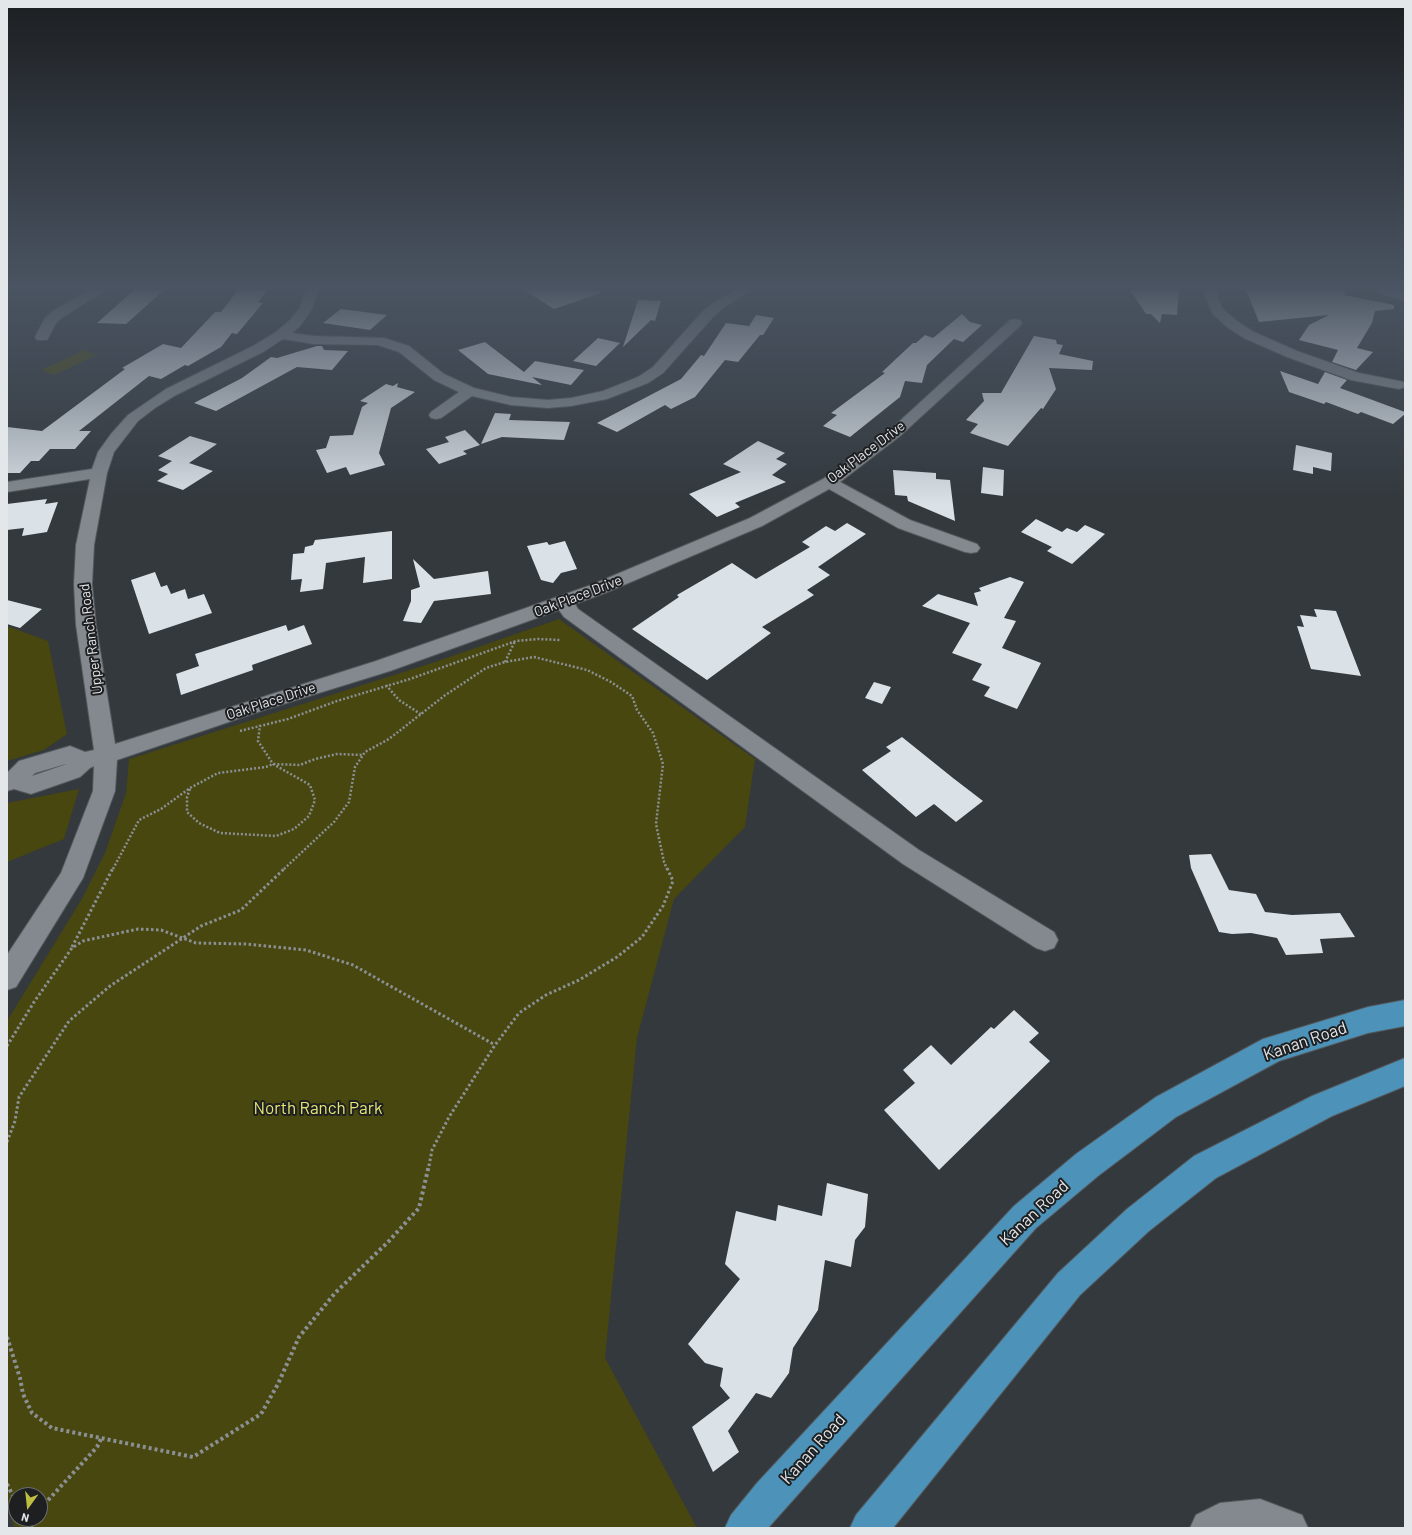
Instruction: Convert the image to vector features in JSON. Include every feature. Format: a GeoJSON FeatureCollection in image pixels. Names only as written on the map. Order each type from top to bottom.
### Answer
{"type":"FeatureCollection","features":[{"type":"Feature","properties":{"kind":"main road","name":"Kanan Road"},"geometry":{"type":"LineString","coordinates":[[744,1528],[770,1496],[1025,1217],[1087,1165],[1166,1108],[1273,1049],[1368,1020],[1405,1013]]}},
{"type":"Feature","properties":{"kind":"main road"},"geometry":{"type":"LineString","coordinates":[[869,1528],[1069,1284],[1138,1220],[1204,1167],[1322,1106],[1405,1072]]}},
{"type":"Feature","properties":{"kind":"street","name":"Upper Ranch Road"},"geometry":{"type":"LineString","coordinates":[[7,978],[71,878],[104,791],[106,755],[86,625],[83,584],[85,546],[98,473],[106,452],[116,437],[133,418],[171,392],[232,362]]}},
{"type":"Feature","properties":{"kind":"street"},"geometry":{"type":"LineString","coordinates":[[420,362],[438,377],[469,391],[511,401],[548,404],[589,399],[625,389],[658,370],[665,362]]}},
{"type":"Feature","properties":{"kind":"street","name":"Oak Place Drive"},"geometry":{"type":"LineString","coordinates":[[11,781],[31,784],[72,771],[83,761],[106,755],[257,705],[383,666],[564,602],[713,542],[756,522],[828,482],[866,456],[895,433],[973,362]]}},
{"type":"Feature","properties":{"kind":"street"},"geometry":{"type":"LineString","coordinates":[[1313,362],[1356,377],[1399,385]]}},
{"type":"Feature","properties":{"kind":"street"},"geometry":{"type":"LineString","coordinates":[[436,415],[469,391]]}},
{"type":"Feature","properties":{"kind":"street"},"geometry":{"type":"LineString","coordinates":[[7,487],[98,473]]}},
{"type":"Feature","properties":{"kind":"street"},"geometry":{"type":"LineString","coordinates":[[828,482],[904,524],[971,548]]}},
{"type":"Feature","properties":{"kind":"street"},"geometry":{"type":"LineString","coordinates":[[564,602],[572,613],[911,857],[1045,940]]}},
{"type":"Feature","properties":{"kind":"street"},"geometry":{"type":"LineString","coordinates":[[1209,1528],[1220,1522],[1260,1518],[1290,1528]]}},
{"type":"Feature","properties":{"kind":"path"},"geometry":{"type":"LineString","coordinates":[[508,622],[516,641]]}},
{"type":"Feature","properties":{"kind":"path"},"geometry":{"type":"LineString","coordinates":[[237,732],[288,719],[516,641],[538,639],[560,640]]}},
{"type":"Feature","properties":{"kind":"path"},"geometry":{"type":"LineString","coordinates":[[505,662],[516,641]]}},
{"type":"Feature","properties":{"kind":"path"},"geometry":{"type":"LineString","coordinates":[[7,1142],[15,1121],[19,1097],[69,1021],[110,986],[200,926],[241,910],[334,822],[349,802],[355,767],[365,752],[389,739],[422,715],[444,696],[472,679],[486,668],[505,662],[534,657],[587,670],[605,679],[632,696],[637,710],[653,733],[664,764],[656,824],[664,862],[673,881],[663,906],[642,937],[617,957],[579,980],[546,995],[519,1013],[495,1045],[449,1116],[432,1150],[419,1208],[388,1242],[335,1293],[299,1337],[278,1384],[261,1414],[193,1457],[102,1437],[52,1428],[32,1413],[23,1394],[20,1378],[7,1337]]}},
{"type":"Feature","properties":{"kind":"path"},"geometry":{"type":"LineString","coordinates":[[383,666],[386,686],[399,700],[422,715]]}},
{"type":"Feature","properties":{"kind":"path"},"geometry":{"type":"LineString","coordinates":[[190,788],[187,797],[187,812],[199,823],[220,833],[276,836],[294,829],[309,816],[315,800],[310,785],[273,764],[258,741],[260,726],[257,705]]}},
{"type":"Feature","properties":{"kind":"path"},"geometry":{"type":"LineString","coordinates":[[7,1046],[34,1002],[72,948],[139,820],[161,809],[190,788],[218,773],[266,767],[273,764],[300,765],[315,758],[337,754],[363,756]]}},
{"type":"Feature","properties":{"kind":"path"},"geometry":{"type":"LineString","coordinates":[[72,948],[83,941],[138,929],[160,930],[196,944],[244,944],[306,950],[353,965],[495,1045]]}},
{"type":"Feature","properties":{"kind":"path"},"geometry":{"type":"LineString","coordinates":[[48,1500],[97,1447],[102,1437]]}},
{"type":"Feature","properties":{"kind":"green space"},"geometry":{"type":"Polygon","coordinates":[[[59,362],[83,362],[54,375],[41,370],[59,362]]]}},
{"type":"Feature","properties":{"kind":"green space","name":"North Ranch Park"},"geometry":{"type":"Polygon","coordinates":[[[559,619],[755,759],[745,827],[674,899],[637,1038],[605,1358],[697,1528],[15,1528],[48,1527],[48,1487],[8,1487],[8,1510],[7,1021],[83,897],[105,853],[126,793],[129,759],[432,663],[559,619]]]}},
{"type":"Feature","properties":{"kind":"green space"},"geometry":{"type":"Polygon","coordinates":[[[7,626],[48,641],[67,734],[44,750],[7,761],[7,626]]]}},
{"type":"Feature","properties":{"kind":"green space"},"geometry":{"type":"Polygon","coordinates":[[[79,789],[64,839],[7,862],[7,803],[79,789]]]}},
{"type":"Feature","properties":{"kind":"building"},"geometry":{"type":"Polygon","coordinates":[[[133,362],[196,362],[188,366],[185,365],[161,379],[149,376],[79,431],[91,431],[75,449],[50,449],[39,461],[31,461],[20,473],[7,473],[7,427],[42,431],[125,369],[122,368],[133,362]]]}},
{"type":"Feature","properties":{"kind":"building"},"geometry":{"type":"Polygon","coordinates":[[[265,362],[339,362],[332,370],[297,367],[216,411],[194,403],[242,378],[265,362]]]}},
{"type":"Feature","properties":{"kind":"building"},"geometry":{"type":"Polygon","coordinates":[[[473,362],[511,362],[524,372],[534,362],[584,370],[571,385],[532,377],[542,385],[488,374],[473,362]]]}},
{"type":"Feature","properties":{"kind":"building"},"geometry":{"type":"Polygon","coordinates":[[[576,362],[601,362],[596,366],[576,362]]]}},
{"type":"Feature","properties":{"kind":"building"},"geometry":{"type":"Polygon","coordinates":[[[695,362],[724,362],[695,397],[671,409],[665,405],[617,432],[597,423],[681,379],[695,362]]]}},
{"type":"Feature","properties":{"kind":"building"},"geometry":{"type":"Polygon","coordinates":[[[893,362],[930,362],[927,365],[922,383],[905,381],[900,397],[850,437],[823,426],[837,415],[831,413],[885,373],[882,372],[893,362]]]}},
{"type":"Feature","properties":{"kind":"building"},"geometry":{"type":"Polygon","coordinates":[[[1019,362],[1093,362],[1092,370],[1049,368],[1056,389],[1043,409],[1041,408],[1008,446],[970,433],[978,424],[966,420],[984,401],[982,393],[1001,393],[1019,362]]]}},
{"type":"Feature","properties":{"kind":"building"},"geometry":{"type":"Polygon","coordinates":[[[1332,362],[1364,362],[1356,370],[1332,362]]]}},
{"type":"Feature","properties":{"kind":"building"},"geometry":{"type":"Polygon","coordinates":[[[1280,371],[1318,384],[1325,372],[1347,380],[1340,388],[1405,412],[1405,414],[1393,424],[1361,412],[1358,414],[1326,402],[1324,404],[1289,392],[1280,371]]]}},
{"type":"Feature","properties":{"kind":"building"},"geometry":{"type":"Polygon","coordinates":[[[398,383],[397,387],[415,392],[391,408],[379,453],[385,465],[350,475],[346,467],[327,473],[316,450],[326,448],[330,436],[353,435],[362,407],[368,403],[360,401],[386,384],[393,386],[398,383]]]}},
{"type":"Feature","properties":{"kind":"building"},"geometry":{"type":"Polygon","coordinates":[[[495,413],[511,414],[509,420],[570,422],[564,440],[502,437],[481,444],[495,413]]]}},
{"type":"Feature","properties":{"kind":"building"},"geometry":{"type":"Polygon","coordinates":[[[465,430],[480,445],[463,451],[467,454],[439,464],[426,449],[449,442],[445,437],[465,430]]]}},
{"type":"Feature","properties":{"kind":"building"},"geometry":{"type":"Polygon","coordinates":[[[190,436],[217,444],[189,463],[213,471],[183,490],[157,481],[168,474],[158,470],[172,461],[158,456],[190,436]]]}},
{"type":"Feature","properties":{"kind":"building"},"geometry":{"type":"Polygon","coordinates":[[[758,441],[785,453],[776,459],[787,464],[772,475],[786,482],[735,503],[740,507],[717,517],[689,494],[741,472],[723,464],[758,441]]]}},
{"type":"Feature","properties":{"kind":"building"},"geometry":{"type":"Polygon","coordinates":[[[1296,445],[1332,453],[1331,471],[1313,467],[1313,474],[1293,470],[1296,445]]]}},
{"type":"Feature","properties":{"kind":"building"},"geometry":{"type":"Polygon","coordinates":[[[983,467],[1004,470],[1003,496],[981,493],[983,467]]]}},
{"type":"Feature","properties":{"kind":"building"},"geometry":{"type":"Polygon","coordinates":[[[893,470],[936,473],[936,479],[950,480],[955,521],[908,501],[907,496],[895,495],[893,470]]]}},
{"type":"Feature","properties":{"kind":"building"},"geometry":{"type":"Polygon","coordinates":[[[47,499],[45,504],[58,502],[47,532],[22,536],[24,528],[7,530],[7,504],[47,499]]]}},
{"type":"Feature","properties":{"kind":"building"},"geometry":{"type":"Polygon","coordinates":[[[1036,519],[1062,532],[1067,528],[1077,532],[1085,525],[1105,534],[1072,564],[1047,551],[1052,547],[1021,532],[1036,519]]]}},
{"type":"Feature","properties":{"kind":"building"},"geometry":{"type":"Polygon","coordinates":[[[847,523],[866,534],[818,567],[830,575],[807,590],[814,595],[762,627],[771,633],[707,680],[632,629],[679,597],[677,595],[732,563],[756,579],[810,547],[802,542],[826,526],[835,531],[847,523]]]}},
{"type":"Feature","properties":{"kind":"building"},"geometry":{"type":"Polygon","coordinates":[[[392,531],[392,579],[363,583],[365,557],[326,563],[323,589],[300,592],[302,579],[291,580],[293,554],[304,553],[305,547],[313,545],[315,540],[392,531]]]}},
{"type":"Feature","properties":{"kind":"building"},"geometry":{"type":"Polygon","coordinates":[[[565,541],[577,569],[561,573],[553,583],[541,580],[527,546],[547,542],[549,545],[565,541]]]}},
{"type":"Feature","properties":{"kind":"building"},"geometry":{"type":"Polygon","coordinates":[[[413,559],[434,579],[488,571],[491,594],[434,601],[421,623],[403,621],[411,601],[411,590],[420,587],[413,559]]]}},
{"type":"Feature","properties":{"kind":"building"},"geometry":{"type":"Polygon","coordinates":[[[155,572],[161,587],[167,585],[171,594],[185,589],[188,599],[204,594],[212,613],[149,634],[131,580],[155,572]]]}},
{"type":"Feature","properties":{"kind":"building"},"geometry":{"type":"Polygon","coordinates":[[[1010,577],[1024,582],[1004,618],[1016,621],[1002,648],[1041,663],[1017,709],[984,696],[990,687],[972,680],[982,664],[952,653],[970,623],[922,606],[938,594],[978,606],[974,593],[981,591],[979,588],[1010,577]]]}},
{"type":"Feature","properties":{"kind":"building"},"geometry":{"type":"Polygon","coordinates":[[[7,600],[42,609],[20,628],[7,624],[7,600]]]}},
{"type":"Feature","properties":{"kind":"building"},"geometry":{"type":"Polygon","coordinates":[[[1314,609],[1336,611],[1361,676],[1311,669],[1297,626],[1304,627],[1300,615],[1317,617],[1314,609]]]}},
{"type":"Feature","properties":{"kind":"building"},"geometry":{"type":"Polygon","coordinates":[[[286,625],[288,631],[304,625],[312,644],[252,665],[253,670],[181,695],[176,674],[199,666],[195,654],[286,625]]]}},
{"type":"Feature","properties":{"kind":"building"},"geometry":{"type":"Polygon","coordinates":[[[874,682],[891,687],[882,704],[865,698],[874,682]]]}},
{"type":"Feature","properties":{"kind":"building"},"geometry":{"type":"Polygon","coordinates":[[[902,737],[983,801],[956,822],[934,804],[916,817],[862,770],[891,751],[886,747],[902,737]]]}},
{"type":"Feature","properties":{"kind":"building"},"geometry":{"type":"Polygon","coordinates":[[[1211,854],[1229,890],[1256,894],[1265,912],[1292,915],[1340,913],[1355,937],[1320,939],[1323,953],[1286,955],[1277,938],[1251,933],[1232,934],[1219,932],[1191,868],[1189,855],[1211,854]]]}},
{"type":"Feature","properties":{"kind":"building"},"geometry":{"type":"Polygon","coordinates":[[[1014,1010],[1039,1033],[1029,1042],[1050,1061],[939,1170],[884,1110],[915,1083],[903,1070],[931,1045],[951,1065],[991,1027],[994,1029],[1014,1010]]]}},
{"type":"Feature","properties":{"kind":"building"},"geometry":{"type":"Polygon","coordinates":[[[827,1183],[868,1194],[865,1227],[855,1240],[851,1267],[825,1260],[818,1310],[793,1348],[789,1373],[771,1398],[756,1393],[728,1431],[739,1452],[713,1472],[692,1427],[730,1398],[720,1386],[723,1368],[705,1363],[688,1344],[740,1279],[725,1264],[736,1211],[776,1221],[778,1205],[822,1216],[827,1183]]]}}]}
